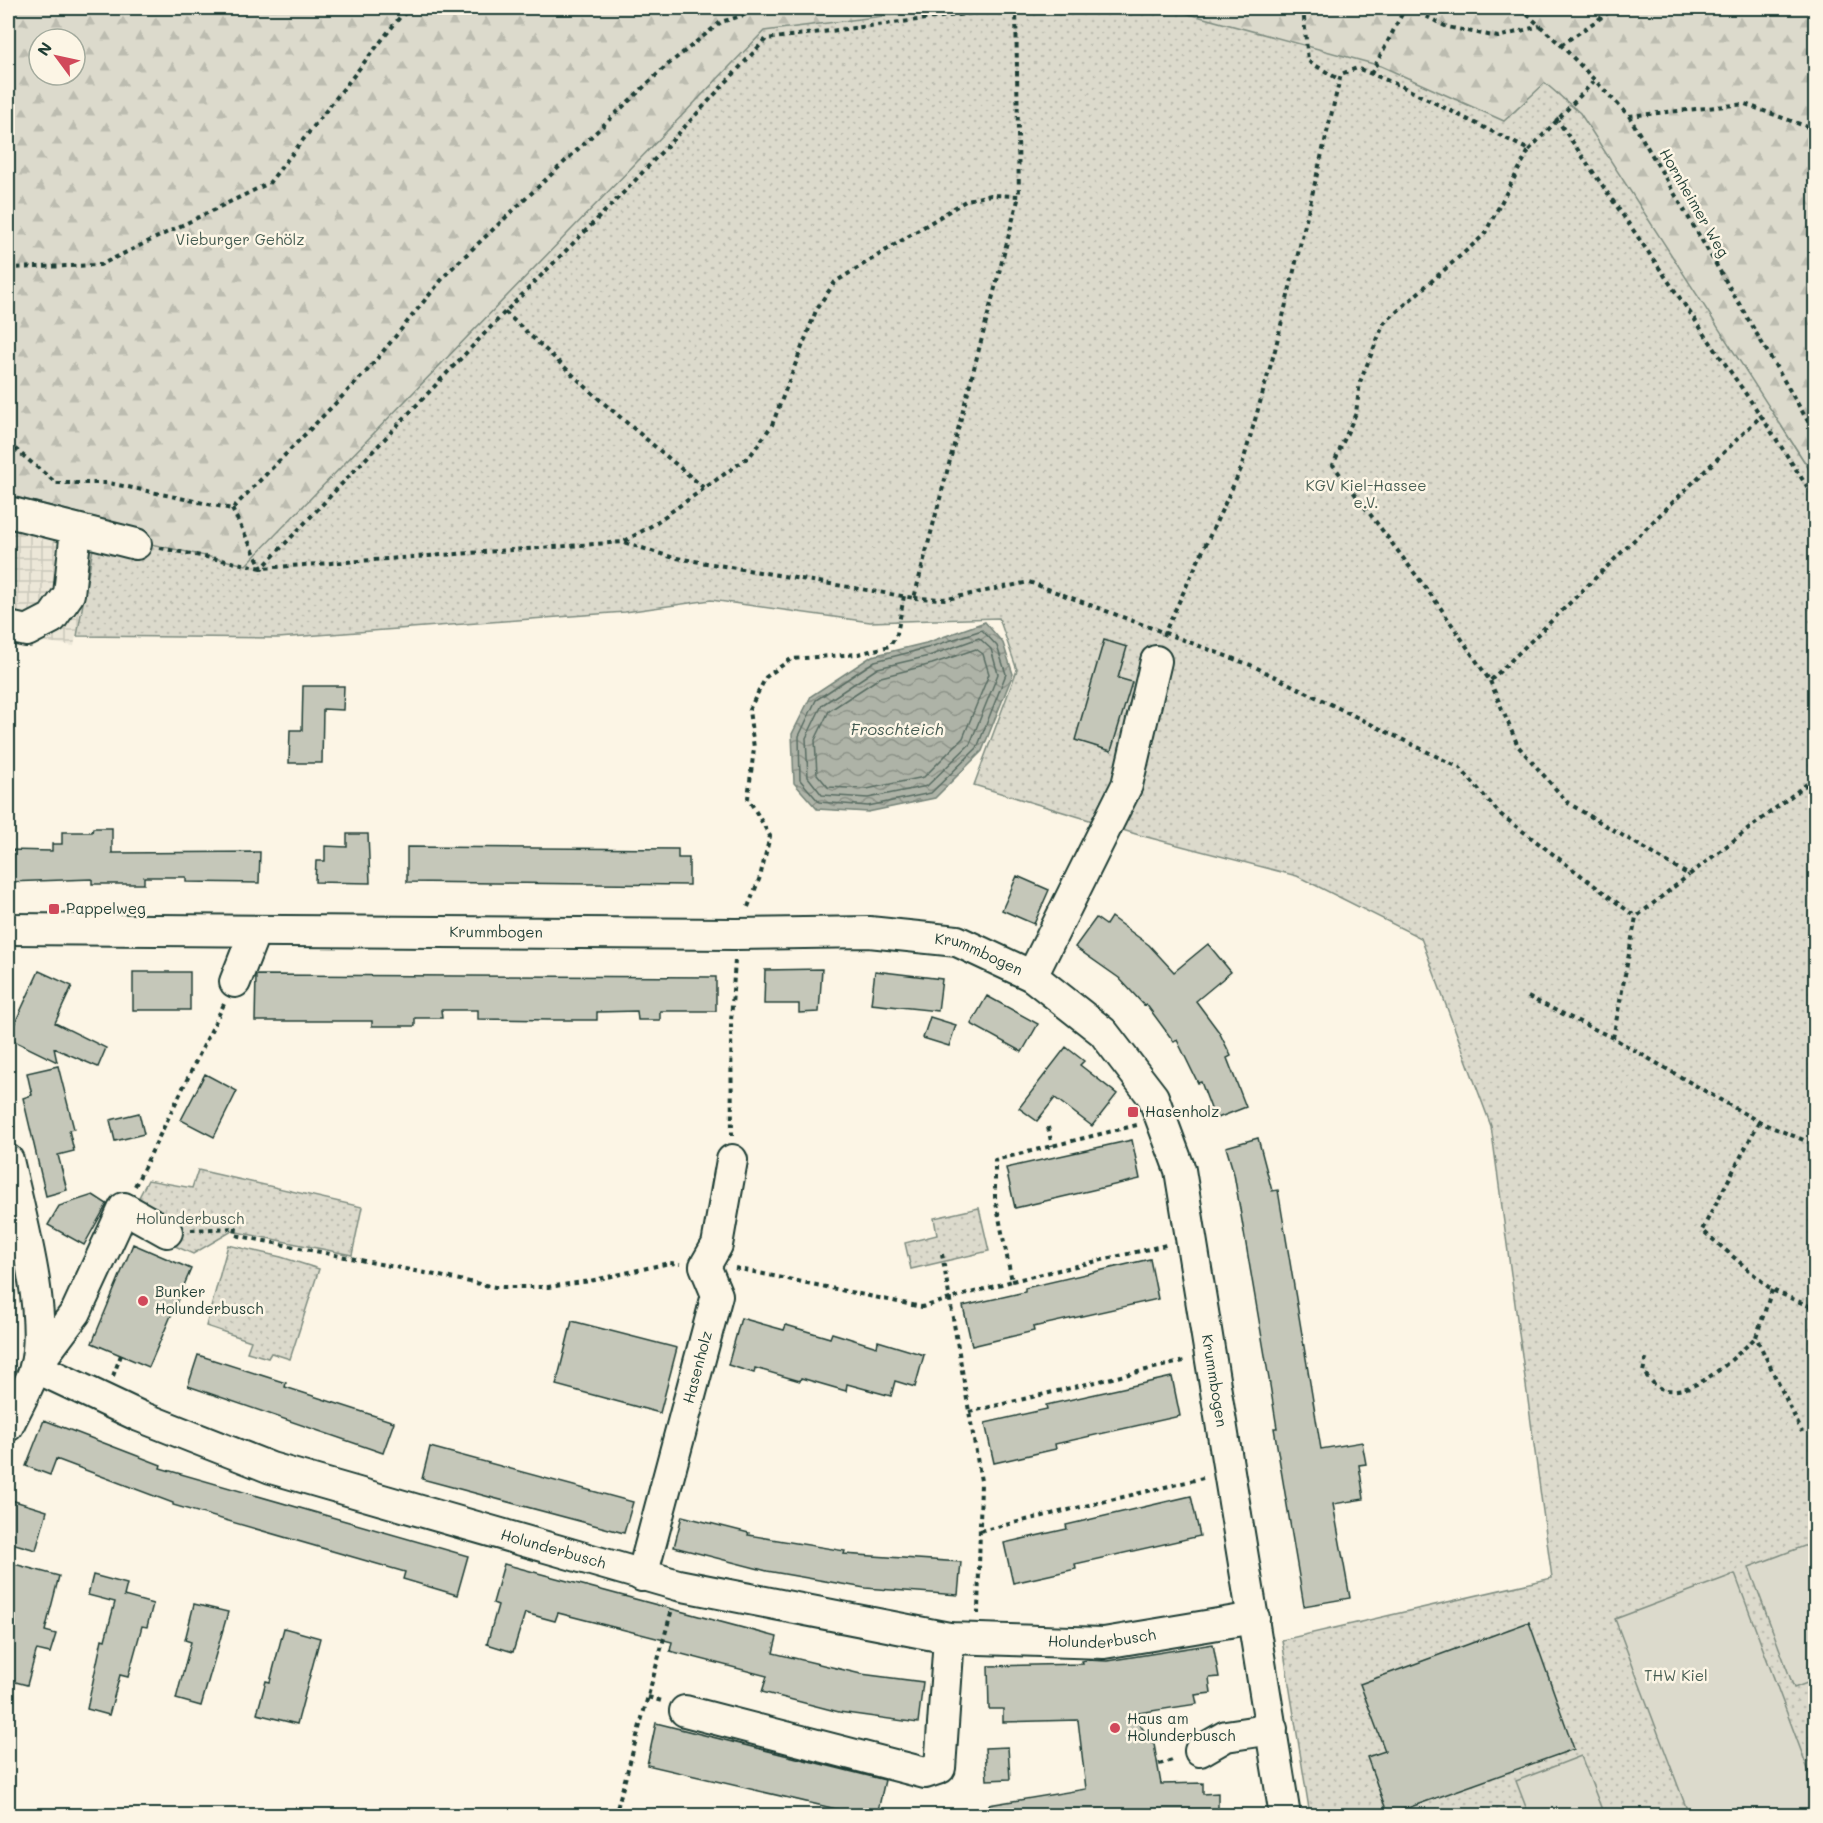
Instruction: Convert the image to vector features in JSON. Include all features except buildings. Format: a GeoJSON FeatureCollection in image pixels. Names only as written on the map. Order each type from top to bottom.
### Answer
{"type":"FeatureCollection","features":[{"type":"Feature","properties":{"kind":"street"},"geometry":{"type":"LineString","coordinates":[[8,512],[136,544]]}},
{"type":"Feature","properties":{"kind":"street"},"geometry":{"type":"LineString","coordinates":[[8,627],[27,631],[52,618],[69,594],[76,530]]}},
{"type":"Feature","properties":{"kind":"street"},"geometry":{"type":"LineString","coordinates":[[1032,976],[1127,785],[1156,661]]}},
{"type":"Feature","properties":{"kind":"street"},"geometry":{"type":"LineString","coordinates":[[235,982],[255,931]]}},
{"type":"Feature","properties":{"kind":"street","name":"Krummbogen"},"geometry":{"type":"LineString","coordinates":[[11,937],[255,931],[736,934],[869,932],[957,941],[1032,976],[1103,1032],[1153,1097],[1180,1170],[1285,1815]]}},
{"type":"Feature","properties":{"kind":"street"},"geometry":{"type":"LineString","coordinates":[[8,1160],[33,1274],[37,1334],[35,1367]]}},
{"type":"Feature","properties":{"kind":"street"},"geometry":{"type":"LineString","coordinates":[[705,1266],[717,1245],[732,1161]]}},
{"type":"Feature","properties":{"kind":"street"},"geometry":{"type":"LineString","coordinates":[[8,1426],[35,1367],[76,1312],[124,1208],[167,1232]]}},
{"type":"Feature","properties":{"kind":"street","name":"Hasenholz"},"geometry":{"type":"LineString","coordinates":[[642,1576],[717,1295],[705,1266]]}},
{"type":"Feature","properties":{"kind":"street","name":"Holunderbusch"},"geometry":{"type":"LineString","coordinates":[[35,1367],[139,1416],[271,1468],[678,1585],[963,1638],[1104,1643],[1254,1618]]}},
{"type":"Feature","properties":{"kind":"street"},"geometry":{"type":"LineString","coordinates":[[685,1711],[925,1773],[940,1768],[963,1638]]}},
{"type":"Feature","properties":{"kind":"street"},"geometry":{"type":"LineString","coordinates":[[1200,1751],[1226,1736],[1272,1729]]}},
{"type":"Feature","properties":{"kind":"path"},"geometry":{"type":"LineString","coordinates":[[8,12],[15,8]]}},
{"type":"Feature","properties":{"kind":"path"},"geometry":{"type":"LineString","coordinates":[[8,268],[100,265],[269,183],[400,17],[412,8]]}},
{"type":"Feature","properties":{"kind":"path"},"geometry":{"type":"LineString","coordinates":[[232,509],[367,371],[448,272],[665,67],[721,22],[767,8]]}},
{"type":"Feature","properties":{"kind":"path"},"geometry":{"type":"LineString","coordinates":[[262,568],[505,312],[630,187],[766,39],[1015,8],[1019,196],[914,598]]}},
{"type":"Feature","properties":{"kind":"path"},"geometry":{"type":"LineString","coordinates":[[1303,8],[1308,61],[1340,80]]}},
{"type":"Feature","properties":{"kind":"path"},"geometry":{"type":"LineString","coordinates":[[1371,74],[1405,8]]}},
{"type":"Feature","properties":{"kind":"path"},"geometry":{"type":"LineString","coordinates":[[1410,8],[1447,27],[1498,37],[1540,26]]}},
{"type":"Feature","properties":{"kind":"path","name":"Hornheimer Weg"},"geometry":{"type":"LineString","coordinates":[[1520,8],[1561,45],[1629,116],[1815,435]]}},
{"type":"Feature","properties":{"kind":"path"},"geometry":{"type":"LineString","coordinates":[[1561,45],[1615,8]]}},
{"type":"Feature","properties":{"kind":"path"},"geometry":{"type":"LineString","coordinates":[[1156,661],[1164,633],[1241,469],[1275,350],[1341,74],[1357,68],[1401,86],[1529,150]]}},
{"type":"Feature","properties":{"kind":"path"},"geometry":{"type":"LineString","coordinates":[[1595,80],[1556,118],[1529,150],[1485,235],[1384,323],[1360,382],[1356,413],[1333,465],[1440,607],[1490,681],[1518,746],[1568,803],[1689,875]]}},
{"type":"Feature","properties":{"kind":"path"},"geometry":{"type":"LineString","coordinates":[[1629,116],[1745,104],[1815,130]]}},
{"type":"Feature","properties":{"kind":"path"},"geometry":{"type":"LineString","coordinates":[[1556,118],[1761,416],[1815,500]]}},
{"type":"Feature","properties":{"kind":"path"},"geometry":{"type":"LineString","coordinates":[[623,542],[651,526],[750,456],[772,425],[817,308],[835,282],[967,200],[991,195],[1019,196]]}},
{"type":"Feature","properties":{"kind":"path"},"geometry":{"type":"LineString","coordinates":[[505,312],[600,400],[704,488]]}},
{"type":"Feature","properties":{"kind":"path"},"geometry":{"type":"LineString","coordinates":[[1490,681],[1761,416]]}},
{"type":"Feature","properties":{"kind":"path"},"geometry":{"type":"LineString","coordinates":[[8,443],[56,483],[109,483],[232,509]]}},
{"type":"Feature","properties":{"kind":"path"},"geometry":{"type":"LineString","coordinates":[[232,509],[262,568]]}},
{"type":"Feature","properties":{"kind":"path"},"geometry":{"type":"LineString","coordinates":[[136,544],[262,568],[623,542],[671,557],[743,570],[836,582],[914,598],[947,599],[1029,582],[1253,666],[1460,768],[1500,814],[1636,917]]}},
{"type":"Feature","properties":{"kind":"path"},"geometry":{"type":"LineString","coordinates":[[732,1161],[731,1021],[736,934],[760,877],[770,836],[748,798],[754,748],[749,710],[766,677],[791,658],[858,654],[890,646],[897,634],[904,596]]}},
{"type":"Feature","properties":{"kind":"path"},"geometry":{"type":"LineString","coordinates":[[1613,1038],[1636,917],[1815,777]]}},
{"type":"Feature","properties":{"kind":"path"},"geometry":{"type":"LineString","coordinates":[[124,1208],[235,982]]}},
{"type":"Feature","properties":{"kind":"path"},"geometry":{"type":"LineString","coordinates":[[1528,997],[1613,1038],[1760,1122],[1815,1145]]}},
{"type":"Feature","properties":{"kind":"path"},"geometry":{"type":"LineString","coordinates":[[1012,1281],[994,1198],[995,1160],[1137,1125],[1160,1116]]}},
{"type":"Feature","properties":{"kind":"path"},"geometry":{"type":"LineString","coordinates":[[1760,1122],[1702,1230],[1772,1290],[1815,1309]]}},
{"type":"Feature","properties":{"kind":"path"},"geometry":{"type":"LineString","coordinates":[[1048,1127],[1052,1146]]}},
{"type":"Feature","properties":{"kind":"path"},"geometry":{"type":"LineString","coordinates":[[167,1232],[237,1228],[235,1235],[495,1287],[548,1287],[590,1281],[669,1263],[740,1269],[922,1308],[1012,1281],[1191,1238]]}},
{"type":"Feature","properties":{"kind":"path"},"geometry":{"type":"LineString","coordinates":[[942,1254],[981,1481],[980,1531],[963,1638]]}},
{"type":"Feature","properties":{"kind":"path"},"geometry":{"type":"LineString","coordinates":[[1646,1358],[1643,1372],[1659,1388],[1672,1391],[1689,1389],[1736,1356],[1756,1337],[1772,1290]]}},
{"type":"Feature","properties":{"kind":"path"},"geometry":{"type":"LineString","coordinates":[[1756,1337],[1802,1432]]}},
{"type":"Feature","properties":{"kind":"path"},"geometry":{"type":"LineString","coordinates":[[969,1412],[1211,1355]]}},
{"type":"Feature","properties":{"kind":"path"},"geometry":{"type":"LineString","coordinates":[[980,1531],[1230,1472]]}},
{"type":"Feature","properties":{"kind":"path"},"geometry":{"type":"LineString","coordinates":[[615,1815],[678,1585]]}},
{"type":"Feature","properties":{"kind":"shaded area"},"geometry":{"type":"Polygon","coordinates":[[[8,495],[99,518],[74,646],[8,636],[8,495]]]}},
{"type":"Feature","properties":{"kind":"green space","name":"KGV Kiel-Hassee e.V."},"geometry":{"type":"Polygon","coordinates":[[[8,8],[1815,8],[1782,427],[1815,478],[1815,1815],[1310,1815],[1282,1640],[1552,1578],[1491,1126],[1421,938],[1297,876],[1139,835],[974,785],[1017,670],[999,618],[870,622],[711,600],[625,612],[278,638],[77,636],[96,532],[247,564],[8,497],[8,8]]]}},
{"type":"Feature","properties":{"kind":"green space","name":"Vieburger Gehölz"},"geometry":{"type":"Polygon","coordinates":[[[8,8],[947,8],[764,31],[246,565],[96,532],[98,518],[8,495],[8,8]]]}},
{"type":"Feature","properties":{"kind":"green space"},"geometry":{"type":"Polygon","coordinates":[[[1167,8],[1815,8],[1815,478],[1580,113],[1545,83],[1504,121],[1381,66],[1167,8]]]}},
{"type":"Feature","properties":{"kind":"green space","name":"Holunderbusch"},"geometry":{"type":"Polygon","coordinates":[[[198,1170],[362,1207],[352,1255],[232,1231],[193,1254],[125,1224],[148,1180],[192,1188],[198,1170]]]}},
{"type":"Feature","properties":{"kind":"green space"},"geometry":{"type":"Polygon","coordinates":[[[979,1208],[989,1251],[911,1269],[905,1243],[937,1235],[934,1218],[979,1208]]]}},
{"type":"Feature","properties":{"kind":"green space"},"geometry":{"type":"Polygon","coordinates":[[[228,1245],[281,1257],[319,1269],[290,1359],[271,1353],[268,1358],[247,1352],[251,1341],[206,1326],[228,1245]]]}},
{"type":"Feature","properties":{"kind":"green space"},"geometry":{"type":"Polygon","coordinates":[[[1815,1542],[1815,1680],[1794,1688],[1749,1567],[1815,1542]]]}},
{"type":"Feature","properties":{"kind":"green space","name":"THW Kiel"},"geometry":{"type":"Polygon","coordinates":[[[1735,1574],[1815,1788],[1815,1815],[1689,1815],[1615,1619],[1735,1574]]]}},
{"type":"Feature","properties":{"kind":"green space"},"geometry":{"type":"Polygon","coordinates":[[[1581,1756],[1604,1815],[1529,1815],[1516,1781],[1581,1756]]]}},
{"type":"Feature","properties":{"kind":"water","name":"Froschteich"},"geometry":{"type":"Polygon","coordinates":[[[985,622],[1003,643],[1013,674],[982,751],[935,798],[868,812],[817,809],[794,783],[792,734],[811,696],[872,656],[926,643],[985,622]]]}},
{"type":"Feature","properties":{"kind":"place","name":"Pappelweg"},"geometry":{"type":"Point","coordinates":[54,909]}},
{"type":"Feature","properties":{"kind":"place","name":"Hasenholz"},"geometry":{"type":"Point","coordinates":[1133,1112]}},
{"type":"Feature","properties":{"kind":"place","name":"Bunker Holunderbusch"},"geometry":{"type":"Point","coordinates":[143,1301]}},
{"type":"Feature","properties":{"kind":"place","name":"Haus am Holunderbusch"},"geometry":{"type":"Point","coordinates":[1115,1728]}}]}
